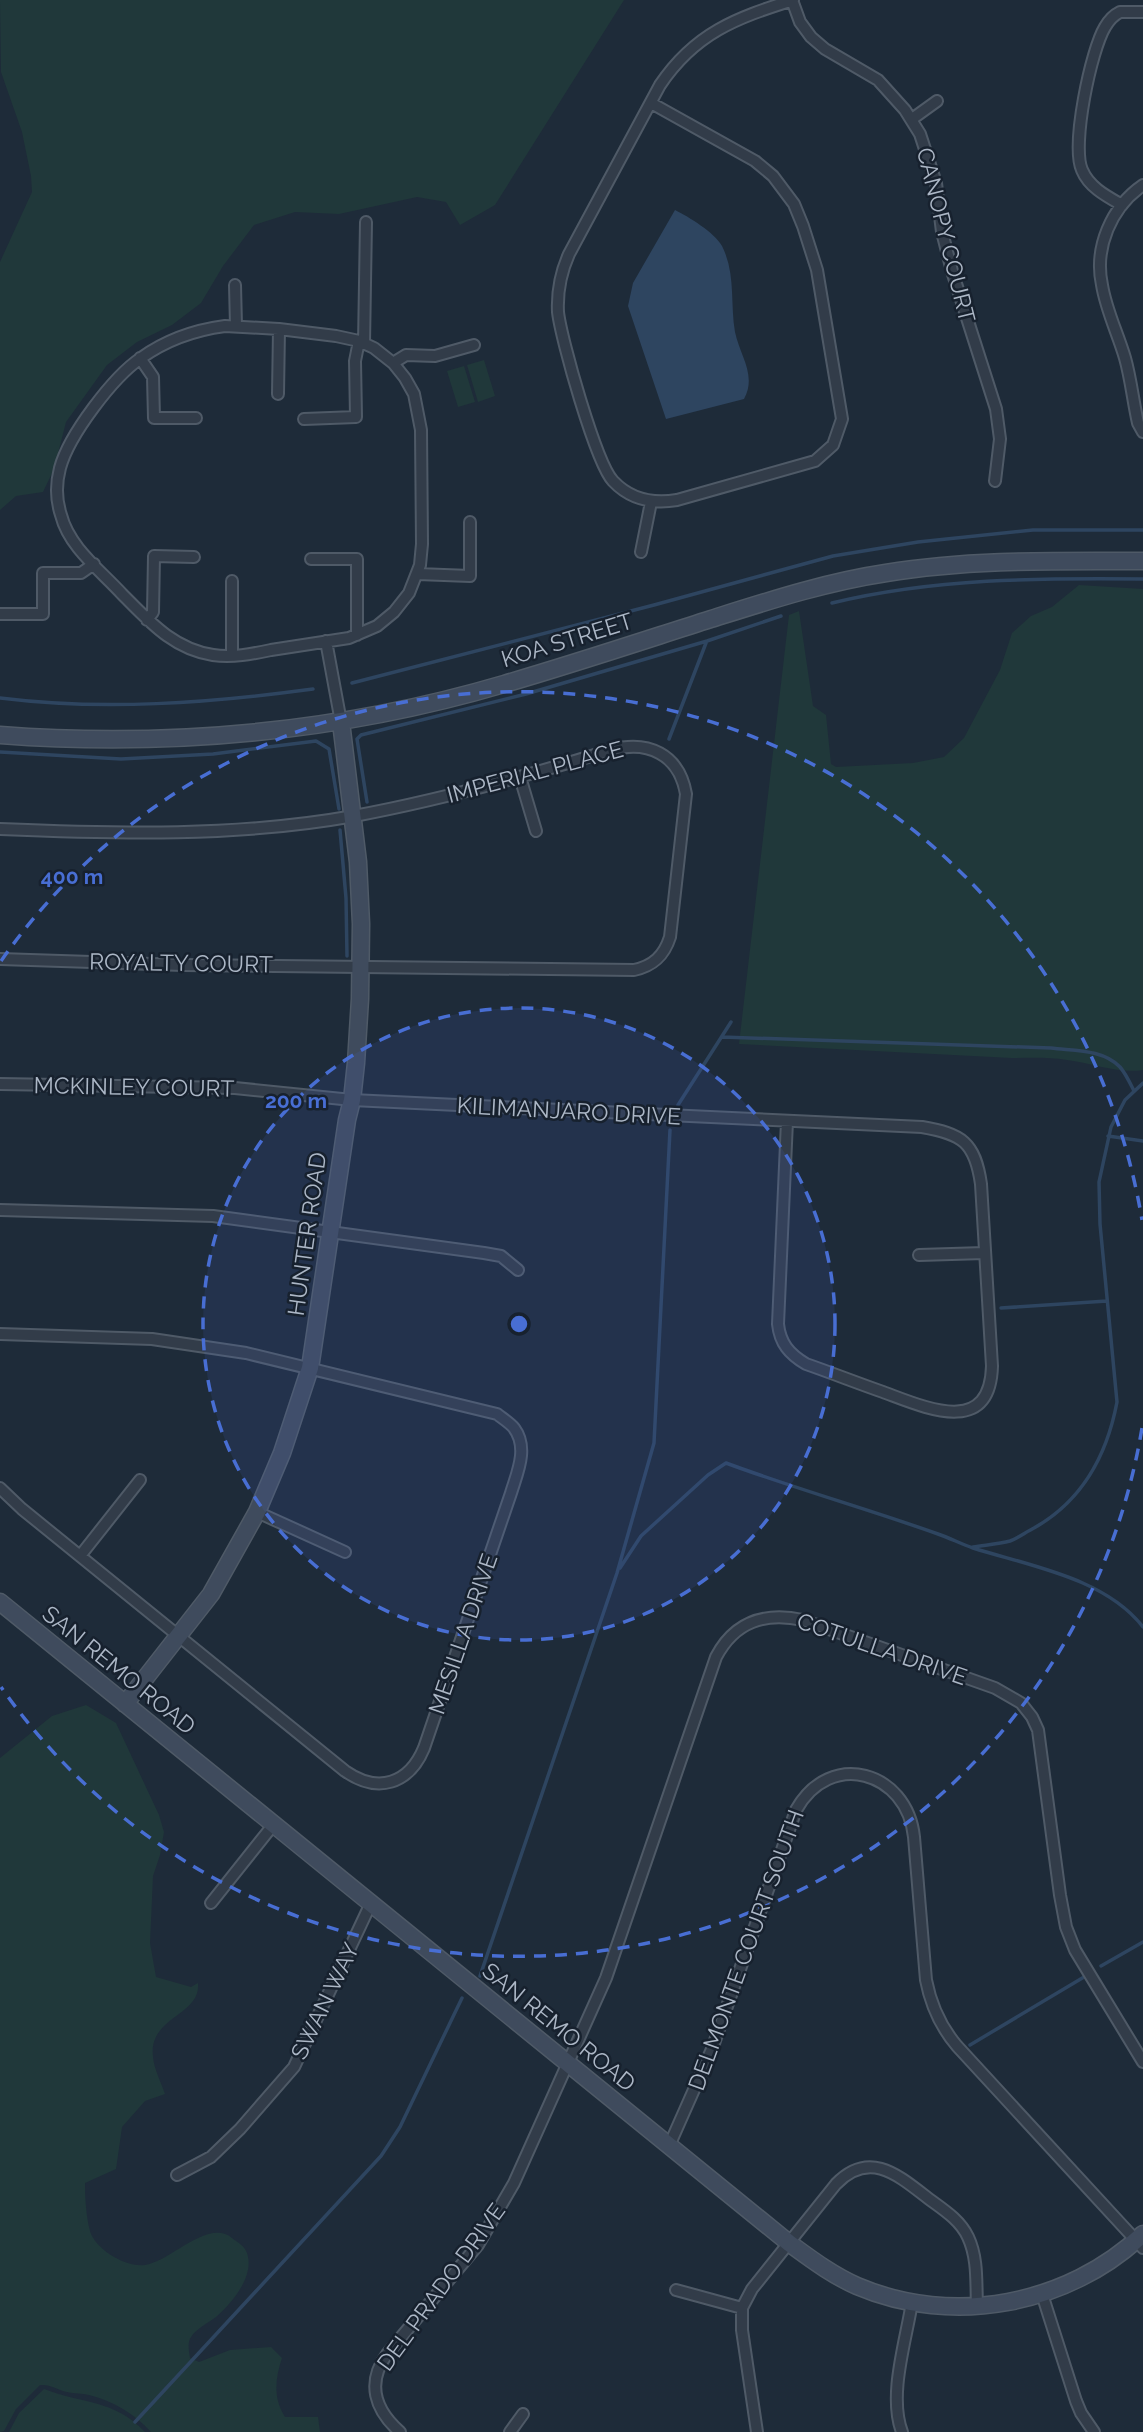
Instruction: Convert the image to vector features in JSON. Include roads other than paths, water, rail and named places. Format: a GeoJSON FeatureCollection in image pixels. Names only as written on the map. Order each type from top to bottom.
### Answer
{"type":"FeatureCollection","features":[{"type":"Feature","properties":{"kind":"street"},"geometry":{"type":"LineString","coordinates":[[651,103],[755,161],[781,185],[794,204],[817,270],[842,419],[833,446],[815,461],[677,500],[651,502],[621,488],[604,468],[561,335],[558,300],[560,280],[569,254],[651,103],[668,73],[687,52],[709,34],[737,19],[792,0]]}},
{"type":"Feature","properties":{"kind":"street","name":"CANOPY COURT"},"geometry":{"type":"LineString","coordinates":[[792,0],[800,22],[811,37],[825,49],[878,80],[912,119],[929,156],[951,271],[996,409],[1000,439],[995,481]]}},
{"type":"Feature","properties":{"kind":"street"},"geometry":{"type":"LineString","coordinates":[[1122,205],[1093,186],[1083,172],[1079,158],[1082,110],[1089,75],[1103,30],[1110,19],[1120,12],[1143,12]]}},
{"type":"Feature","properties":{"kind":"street"},"geometry":{"type":"LineString","coordinates":[[912,119],[937,101]]}},
{"type":"Feature","properties":{"kind":"street"},"geometry":{"type":"LineString","coordinates":[[1143,185],[1122,205],[1111,221],[1100,258],[1101,278],[1126,362],[1138,423],[1143,432]]}},
{"type":"Feature","properties":{"kind":"street"},"geometry":{"type":"LineString","coordinates":[[304,419],[356,417],[355,361],[362,342],[366,222]]}},
{"type":"Feature","properties":{"kind":"street"},"geometry":{"type":"LineString","coordinates":[[235,285],[236,326]]}},
{"type":"Feature","properties":{"kind":"street"},"geometry":{"type":"LineString","coordinates":[[236,326],[336,336],[362,342],[393,363],[405,378],[414,394],[421,421],[422,544],[418,574],[409,593],[394,612],[377,626],[357,635],[326,641],[232,656],[211,655],[183,646],[166,636],[147,620],[75,544],[61,517],[58,499],[60,468],[68,447],[105,393],[122,374],[140,358],[189,334],[236,326]]}},
{"type":"Feature","properties":{"kind":"street"},"geometry":{"type":"LineString","coordinates":[[278,394],[279,329]]}},
{"type":"Feature","properties":{"kind":"street"},"geometry":{"type":"LineString","coordinates":[[393,363],[406,355],[435,356],[474,345]]}},
{"type":"Feature","properties":{"kind":"street"},"geometry":{"type":"LineString","coordinates":[[140,358],[153,377],[154,418],[196,418]]}},
{"type":"Feature","properties":{"kind":"street"},"geometry":{"type":"LineString","coordinates":[[641,552],[651,502]]}},
{"type":"Feature","properties":{"kind":"street"},"geometry":{"type":"LineString","coordinates":[[418,574],[470,576],[470,522]]}},
{"type":"Feature","properties":{"kind":"street"},"geometry":{"type":"LineString","coordinates":[[147,620],[152,612],[154,556],[194,557]]}},
{"type":"Feature","properties":{"kind":"street"},"geometry":{"type":"LineString","coordinates":[[311,559],[357,559],[357,635]]}},
{"type":"Feature","properties":{"kind":"street","name":"KOA STREET"},"geometry":{"type":"LineString","coordinates":[[0,735],[90,739],[172,738],[238,734],[341,722],[467,694],[766,601],[884,573],[953,564],[1143,561]]}},
{"type":"Feature","properties":{"kind":"street"},"geometry":{"type":"LineString","coordinates":[[0,614],[43,614],[43,573],[81,573],[93,564]]}},
{"type":"Feature","properties":{"kind":"street"},"geometry":{"type":"LineString","coordinates":[[232,580],[232,656]]}},
{"type":"Feature","properties":{"kind":"street"},"geometry":{"type":"LineString","coordinates":[[326,641],[341,722]]}},
{"type":"Feature","properties":{"kind":"street","name":"HUNTER ROAD"},"geometry":{"type":"LineString","coordinates":[[125,1703],[211,1594],[257,1512],[293,1426],[310,1368],[352,1100],[361,966],[360,889],[341,722]]}},
{"type":"Feature","properties":{"kind":"street","name":"IMPERIAL PLACE"},"geometry":{"type":"LineString","coordinates":[[353,816],[477,789],[633,746],[652,749],[676,767],[683,781],[686,800],[672,927],[662,954],[643,968],[625,971],[361,966]]}},
{"type":"Feature","properties":{"kind":"street"},"geometry":{"type":"LineString","coordinates":[[520,777],[536,831]]}},
{"type":"Feature","properties":{"kind":"street"},"geometry":{"type":"LineString","coordinates":[[0,829],[163,834],[264,827],[353,816]]}},
{"type":"Feature","properties":{"kind":"street","name":"ROYALTY COURT"},"geometry":{"type":"LineString","coordinates":[[0,959],[183,965],[361,966]]}},
{"type":"Feature","properties":{"kind":"street","name":"MCKINLEY COURT"},"geometry":{"type":"LineString","coordinates":[[0,1084],[235,1088],[352,1100]]}},
{"type":"Feature","properties":{"kind":"street","name":"KILIMANJARO DRIVE"},"geometry":{"type":"LineString","coordinates":[[352,1100],[922,1127],[955,1134],[970,1147],[982,1184],[992,1379],[984,1397],[972,1408],[949,1413],[928,1408],[806,1364],[795,1358],[782,1342],[778,1324],[787,1121]]}},
{"type":"Feature","properties":{"kind":"street"},"geometry":{"type":"LineString","coordinates":[[0,1210],[213,1216],[501,1256],[518,1270]]}},
{"type":"Feature","properties":{"kind":"street"},"geometry":{"type":"LineString","coordinates":[[919,1255],[984,1253]]}},
{"type":"Feature","properties":{"kind":"street"},"geometry":{"type":"LineString","coordinates":[[0,1334],[152,1339],[246,1353],[310,1368]]}},
{"type":"Feature","properties":{"kind":"street","name":"MESILLA DRIVE"},"geometry":{"type":"LineString","coordinates":[[179,1636],[354,1777],[371,1783],[389,1782],[410,1772],[420,1759],[511,1493],[520,1464],[521,1445],[514,1428],[497,1414],[310,1368]]}},
{"type":"Feature","properties":{"kind":"street"},"geometry":{"type":"LineString","coordinates":[[80,1556],[140,1480]]}},
{"type":"Feature","properties":{"kind":"street"},"geometry":{"type":"LineString","coordinates":[[0,1488],[22,1509],[179,1636]]}},
{"type":"Feature","properties":{"kind":"street"},"geometry":{"type":"LineString","coordinates":[[257,1512],[345,1552]]}},
{"type":"Feature","properties":{"kind":"street","name":"SAN REMO ROAD"},"geometry":{"type":"LineString","coordinates":[[0,1602],[789,2243],[843,2279],[870,2291],[938,2306],[1012,2302],[1042,2294],[1090,2274],[1141,2241]]}},
{"type":"Feature","properties":{"kind":"street","name":"COTULLA DRIVE"},"geometry":{"type":"LineString","coordinates":[[568,2063],[606,1978],[716,1657],[725,1642],[738,1630],[751,1622],[773,1616],[803,1620],[995,1688],[1014,1697],[1027,1709],[1039,1737],[1058,1886],[1066,1927],[1075,1950],[1143,2062]]}},
{"type":"Feature","properties":{"kind":"street","name":"DELMONTE COURT SOUTH"},"geometry":{"type":"LineString","coordinates":[[669,2146],[716,2039],[796,1810],[810,1791],[822,1782],[839,1775],[863,1775],[893,1789],[910,1815],[926,1980],[941,2024],[991,2084],[1141,2241]]}},
{"type":"Feature","properties":{"kind":"street"},"geometry":{"type":"LineString","coordinates":[[211,1903],[274,1824]]}},
{"type":"Feature","properties":{"kind":"street","name":"SWAN WAY"},"geometry":{"type":"LineString","coordinates":[[177,2175],[211,2157],[240,2129],[294,2067],[371,1903]]}},
{"type":"Feature","properties":{"kind":"street","name":"DEL PRADO DRIVE"},"geometry":{"type":"LineString","coordinates":[[400,2432],[384,2417],[377,2402],[375,2382],[378,2368],[492,2224],[514,2183],[568,2063]]}},
{"type":"Feature","properties":{"kind":"street"},"geometry":{"type":"LineString","coordinates":[[758,2432],[743,2348],[742,2308],[752,2290],[836,2184],[847,2174],[868,2167],[888,2170],[955,2218],[965,2231],[974,2257],[976,2306]]}},
{"type":"Feature","properties":{"kind":"street"},"geometry":{"type":"LineString","coordinates":[[676,2290],[742,2308]]}},
{"type":"Feature","properties":{"kind":"street"},"geometry":{"type":"LineString","coordinates":[[1042,2294],[1076,2401],[1094,2432]]}},
{"type":"Feature","properties":{"kind":"street"},"geometry":{"type":"LineString","coordinates":[[902,2432],[897,2413],[897,2392],[912,2302]]}},
{"type":"Feature","properties":{"kind":"street"},"geometry":{"type":"LineString","coordinates":[[510,2432],[523,2414]]}},
{"type":"Feature","properties":{"kind":"water"},"geometry":{"type":"Polygon","coordinates":[[[675,210],[707,230],[722,246],[731,278],[735,332],[749,382],[744,399],[666,419],[628,306],[633,283],[675,210]]]}},
{"type":"Feature","properties":{"kind":"waterway"},"geometry":{"type":"LineString","coordinates":[[352,683],[833,556],[918,542],[1033,530],[1143,530]]}},
{"type":"Feature","properties":{"kind":"waterway"},"geometry":{"type":"LineString","coordinates":[[832,603],[948,584],[1143,579]]}},
{"type":"Feature","properties":{"kind":"waterway"},"geometry":{"type":"LineString","coordinates":[[367,802],[357,739],[361,735],[526,694],[707,641],[781,616]]}},
{"type":"Feature","properties":{"kind":"waterway"},"geometry":{"type":"LineString","coordinates":[[669,739],[706,643]]}},
{"type":"Feature","properties":{"kind":"waterway"},"geometry":{"type":"LineString","coordinates":[[0,698],[78,704],[156,704],[313,689]]}},
{"type":"Feature","properties":{"kind":"waterway"},"geometry":{"type":"LineString","coordinates":[[0,752],[121,759],[213,754],[316,741],[329,749],[339,809]]}},
{"type":"Feature","properties":{"kind":"waterway"},"geometry":{"type":"LineString","coordinates":[[340,830],[346,898],[347,956]]}},
{"type":"Feature","properties":{"kind":"waterway"},"geometry":{"type":"LineString","coordinates":[[678,1105],[731,1022]]}},
{"type":"Feature","properties":{"kind":"waterway"},"geometry":{"type":"LineString","coordinates":[[722,1037],[1078,1051],[1097,1054],[1113,1061],[1122,1070],[1134,1091]]}},
{"type":"Feature","properties":{"kind":"waterway"},"geometry":{"type":"LineString","coordinates":[[973,1547],[1010,1541],[1051,1517],[1066,1504],[1090,1475],[1107,1440],[1117,1402],[1100,1224],[1099,1182],[1111,1127],[1125,1100],[1143,1083]]}},
{"type":"Feature","properties":{"kind":"waterway"},"geometry":{"type":"LineString","coordinates":[[480,1976],[617,1573],[654,1443],[670,1130]]}},
{"type":"Feature","properties":{"kind":"waterway"},"geometry":{"type":"LineString","coordinates":[[1108,1136],[1143,1141]]}},
{"type":"Feature","properties":{"kind":"waterway"},"geometry":{"type":"LineString","coordinates":[[1001,1308],[1107,1301]]}},
{"type":"Feature","properties":{"kind":"waterway"},"geometry":{"type":"LineString","coordinates":[[620,1568],[641,1536],[708,1475],[726,1463],[1088,1585],[1127,1610],[1143,1627]]}},
{"type":"Feature","properties":{"kind":"waterway"},"geometry":{"type":"LineString","coordinates":[[1101,1966],[1143,1942]]}},
{"type":"Feature","properties":{"kind":"waterway"},"geometry":{"type":"LineString","coordinates":[[970,2045],[1084,1977]]}},
{"type":"Feature","properties":{"kind":"waterway"},"geometry":{"type":"LineString","coordinates":[[135,2422],[381,2156],[400,2127],[462,1998]]}}]}
